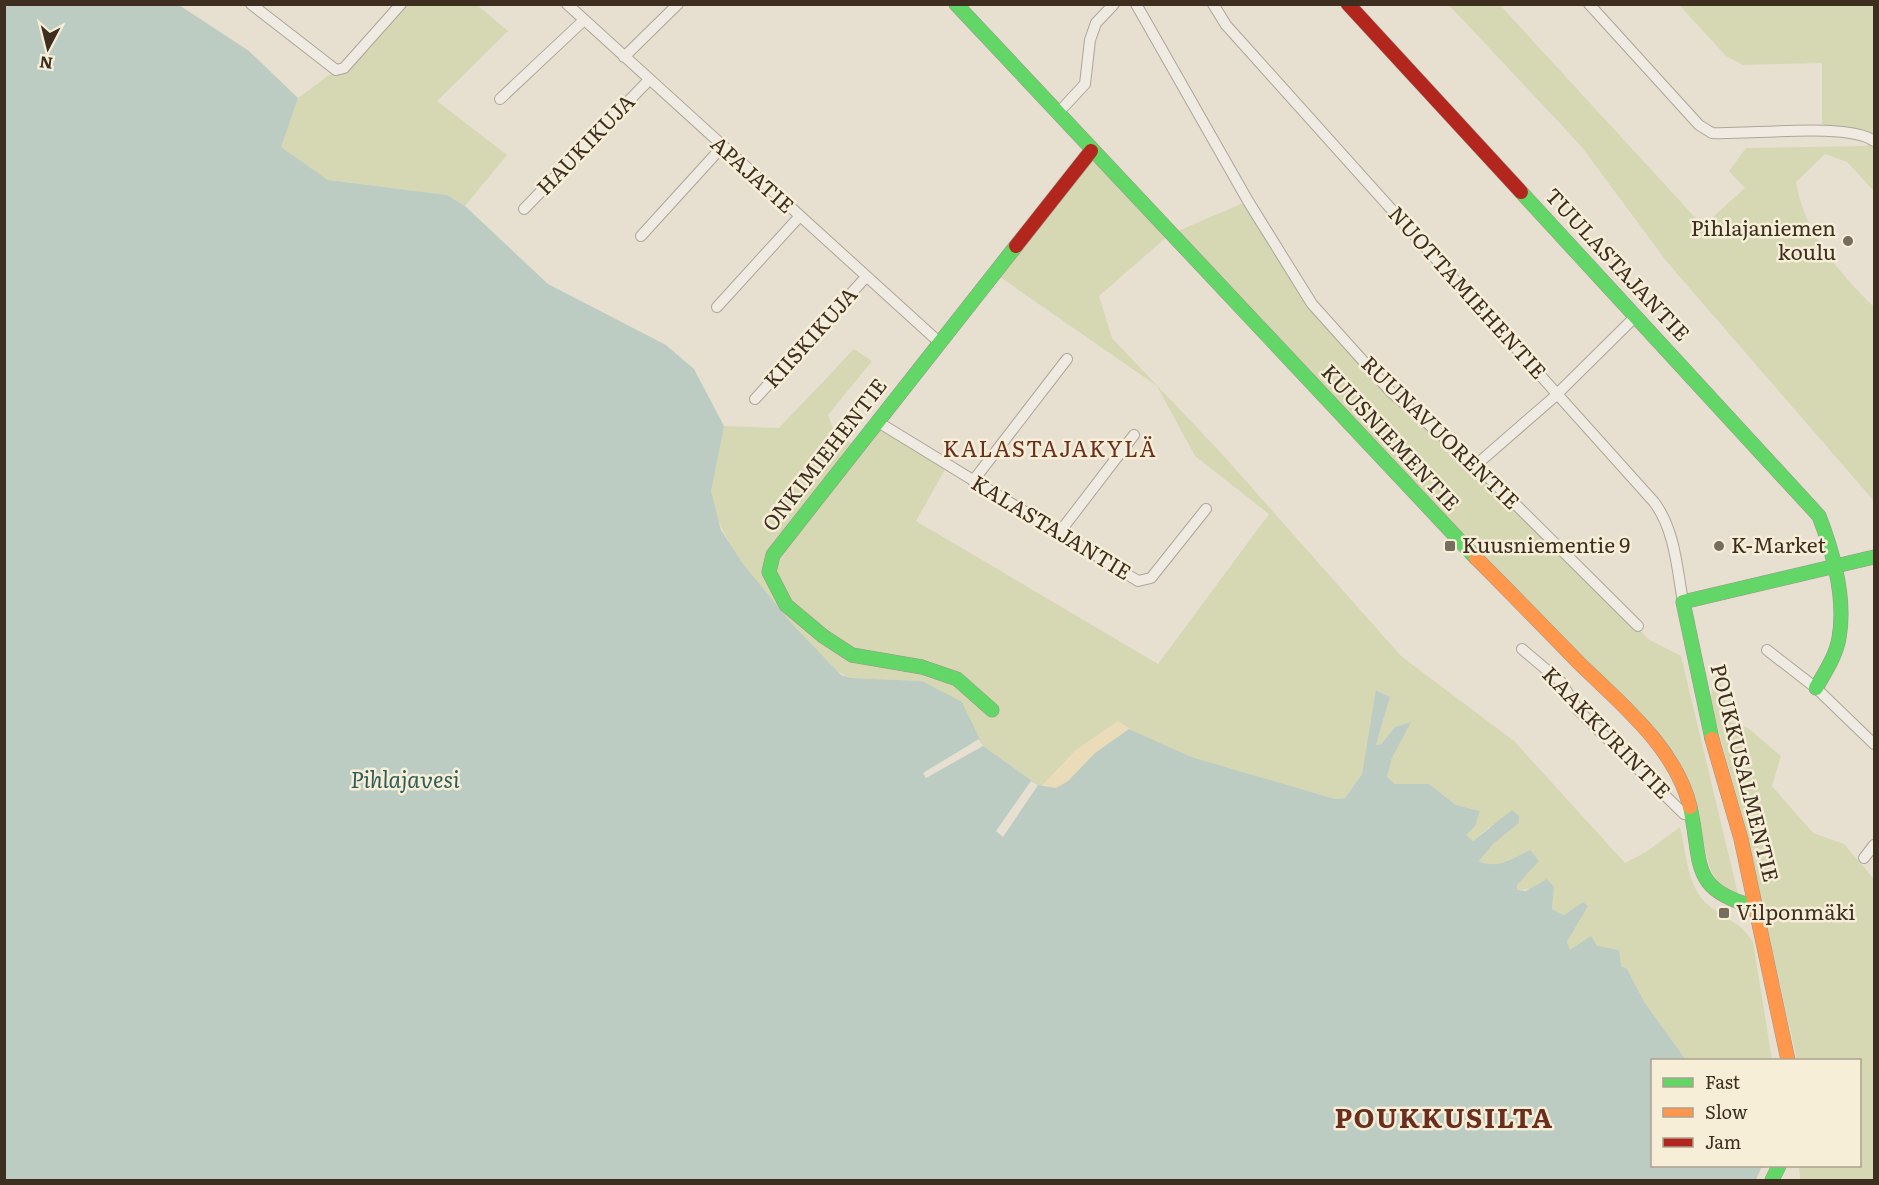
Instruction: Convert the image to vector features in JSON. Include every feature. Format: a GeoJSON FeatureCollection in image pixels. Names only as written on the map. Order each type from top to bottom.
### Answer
{"type":"FeatureCollection","features":[{"type":"Feature","properties":{"kind":"street"},"geometry":{"type":"LineString","coordinates":[[252,4],[336,70],[345,68],[401,4]]}},
{"type":"Feature","properties":{"kind":"street","name":"APAJATIE"},"geometry":{"type":"LineString","coordinates":[[567,4],[648,81],[940,343]]}},
{"type":"Feature","properties":{"kind":"street"},"geometry":{"type":"LineString","coordinates":[[624,57],[678,4]]}},
{"type":"Feature","properties":{"kind":"street","name":"KUUSNIEMENTIE"},"geometry":{"type":"LineString","coordinates":[[956,4],[1439,521],[1641,725],[1669,763],[1686,792],[1702,876],[1710,890],[1731,902],[1756,906]]}},
{"type":"Feature","properties":{"kind":"street"},"geometry":{"type":"LineString","coordinates":[[1058,113],[1085,84],[1090,40],[1096,23],[1114,4]]}},
{"type":"Feature","properties":{"kind":"street","name":"RUUNAVUORENTIE"},"geometry":{"type":"LineString","coordinates":[[1136,4],[1248,201],[1312,304],[1391,392],[1476,465],[1638,626]]}},
{"type":"Feature","properties":{"kind":"street","name":"NUOTTAMIEHENTIE"},"geometry":{"type":"LineString","coordinates":[[1213,4],[1226,25],[1660,510],[1672,541],[1683,602]]}},
{"type":"Feature","properties":{"kind":"street","name":"TUULASTAJANTIE"},"geometry":{"type":"LineString","coordinates":[[1348,4],[1819,516],[1827,533],[1840,615],[1840,637],[1833,659],[1816,688]]}},
{"type":"Feature","properties":{"kind":"street"},"geometry":{"type":"LineString","coordinates":[[1589,4],[1700,124],[1712,133],[1840,133],[1869,137],[1875,141]]}},
{"type":"Feature","properties":{"kind":"street"},"geometry":{"type":"LineString","coordinates":[[500,99],[584,21]]}},
{"type":"Feature","properties":{"kind":"street","name":"HAUKIKUJA"},"geometry":{"type":"LineString","coordinates":[[524,209],[648,81]]}},
{"type":"Feature","properties":{"kind":"street"},"geometry":{"type":"LineString","coordinates":[[641,236],[722,147]]}},
{"type":"Feature","properties":{"kind":"street","name":"ONKIMIEHENTIE"},"geometry":{"type":"LineString","coordinates":[[992,710],[957,679],[922,667],[852,655],[822,636],[786,605],[775,588],[769,572],[773,555],[1091,151]]}},
{"type":"Feature","properties":{"kind":"street"},"geometry":{"type":"LineString","coordinates":[[717,307],[799,217]]}},
{"type":"Feature","properties":{"kind":"street","name":"KIISKIKUJA"},"geometry":{"type":"LineString","coordinates":[[755,399],[866,278]]}},
{"type":"Feature","properties":{"kind":"street"},"geometry":{"type":"LineString","coordinates":[[1476,465],[1557,394],[1636,316]]}},
{"type":"Feature","properties":{"kind":"street"},"geometry":{"type":"LineString","coordinates":[[973,481],[1066,359]]}},
{"type":"Feature","properties":{"kind":"street","name":"KALASTAJANTIE"},"geometry":{"type":"LineString","coordinates":[[878,422],[1138,581],[1145,582],[1151,578],[1206,509]]}},
{"type":"Feature","properties":{"kind":"street"},"geometry":{"type":"LineString","coordinates":[[1059,533],[1134,435]]}},
{"type":"Feature","properties":{"kind":"street"},"geometry":{"type":"LineString","coordinates":[[1683,602],[1875,557]]}},
{"type":"Feature","properties":{"kind":"street","name":"POUKKUSALMENTIE"},"geometry":{"type":"LineString","coordinates":[[1683,602],[1702,699],[1719,768],[1742,838],[1788,1059]]}},
{"type":"Feature","properties":{"kind":"street","name":"KAAKKURINTIE"},"geometry":{"type":"LineString","coordinates":[[1522,649],[1561,682],[1578,710],[1684,814],[1691,813]]}},
{"type":"Feature","properties":{"kind":"street"},"geometry":{"type":"LineString","coordinates":[[1767,650],[1816,688],[1875,744]]}},
{"type":"Feature","properties":{"kind":"street"},"geometry":{"type":"LineString","coordinates":[[1864,858],[1875,845]]}},
{"type":"Feature","properties":{"kind":"green space"},"geometry":{"type":"Polygon","coordinates":[[[401,5],[477,5],[508,31],[437,101],[507,155],[465,206],[447,195],[328,180],[280,147],[298,98],[336,70],[401,5]]]}},
{"type":"Feature","properties":{"kind":"green space"},"geometry":{"type":"Polygon","coordinates":[[[1449,5],[1500,5],[1703,226],[1745,188],[1729,171],[1746,148],[1867,146],[1869,138],[1822,124],[1822,63],[1743,65],[1726,56],[1679,5],[1874,5],[1874,191],[1847,162],[1825,154],[1796,182],[1800,200],[1815,235],[1836,266],[1874,307],[1874,501],[1667,262],[1581,146],[1449,5]]]}},
{"type":"Feature","properties":{"kind":"green space"},"geometry":{"type":"Polygon","coordinates":[[[1091,151],[1171,234],[1248,201],[1312,304],[1391,392],[1581,569],[1648,639],[1681,656],[1738,894],[1732,896],[1724,889],[1717,882],[1709,866],[1701,827],[1687,783],[1170,234],[1099,296],[1112,338],[1222,454],[1401,656],[1514,741],[1625,863],[1646,852],[1680,827],[1688,868],[1700,896],[1712,908],[1743,930],[1753,942],[1772,1059],[1685,1059],[1645,1003],[1627,969],[1570,950],[1567,942],[1588,906],[1583,902],[1564,915],[1552,909],[1554,887],[1517,890],[1517,885],[1538,861],[1493,865],[1479,861],[1493,844],[1519,823],[1489,827],[1473,841],[1465,835],[1475,826],[1480,811],[1456,805],[1429,784],[1395,784],[1387,777],[1392,758],[1410,723],[1395,727],[1381,744],[1376,745],[1390,697],[1377,690],[1362,774],[1345,798],[1335,799],[1194,759],[1141,736],[1118,721],[1075,751],[1042,786],[1038,785],[983,746],[922,681],[851,678],[836,671],[780,611],[743,565],[717,517],[711,486],[724,426],[779,428],[854,349],[872,361],[828,415],[834,431],[857,448],[878,422],[948,464],[916,521],[1158,664],[1269,514],[1195,456],[1157,386],[997,275],[1091,151]]]}},
{"type":"Feature","properties":{"kind":"green space"},"geometry":{"type":"Polygon","coordinates":[[[1718,666],[1729,721],[1748,728],[1781,756],[1772,786],[1813,833],[1844,844],[1874,879],[1874,1180],[1800,1180],[1799,1167],[1861,1167],[1861,1059],[1797,1059],[1742,815],[1710,700],[1718,666]]]}},
{"type":"Feature","properties":{"kind":"sand"},"geometry":{"type":"Polygon","coordinates":[[[1118,721],[1129,729],[1095,753],[1068,781],[1056,788],[1042,786],[1075,751],[1118,721]]]}},
{"type":"Feature","properties":{"kind":"water","name":"Pihlajavesi"},"geometry":{"type":"Polygon","coordinates":[[[5,4],[179,5],[249,51],[298,98],[281,147],[328,180],[447,195],[465,206],[548,284],[666,345],[694,369],[724,426],[711,491],[721,530],[743,564],[793,625],[841,675],[851,678],[922,681],[962,702],[983,746],[1038,785],[1056,788],[1068,781],[1095,753],[1129,729],[1191,757],[1335,799],[1345,798],[1362,774],[1376,690],[1390,697],[1376,745],[1381,744],[1395,727],[1411,722],[1392,758],[1387,777],[1395,784],[1429,784],[1456,805],[1480,811],[1475,826],[1466,835],[1473,841],[1512,810],[1519,816],[1519,823],[1493,844],[1479,861],[1499,864],[1530,850],[1539,861],[1517,885],[1517,890],[1526,891],[1547,879],[1554,887],[1552,909],[1564,915],[1583,902],[1588,906],[1567,942],[1570,950],[1591,936],[1597,946],[1619,950],[1621,966],[1627,969],[1645,1003],[1685,1059],[1651,1059],[1651,1167],[1762,1167],[1756,1180],[5,1180],[5,4]]]}},
{"type":"Feature","properties":{"kind":"pier"},"geometry":{"type":"Polygon","coordinates":[[[979,739],[983,746],[926,778],[923,773],[979,739]]]}},
{"type":"Feature","properties":{"kind":"pier"},"geometry":{"type":"Polygon","coordinates":[[[1031,781],[1038,785],[1003,837],[996,831],[1031,781]]]}},
{"type":"Feature","properties":{"kind":"traffic: fast"},"geometry":{"type":"LineString","coordinates":[[956,4],[1476,558]]}},
{"type":"Feature","properties":{"kind":"traffic: fast"},"geometry":{"type":"LineString","coordinates":[[1521,192],[1819,516],[1837,576],[1841,623],[1835,651],[1816,688]]}},
{"type":"Feature","properties":{"kind":"traffic: fast"},"geometry":{"type":"LineString","coordinates":[[992,710],[957,679],[922,667],[852,655],[823,636],[786,605],[769,572],[773,555],[1016,246]]}},
{"type":"Feature","properties":{"kind":"traffic: fast"},"geometry":{"type":"LineString","coordinates":[[1712,739],[1683,602],[1874,557]]}},
{"type":"Feature","properties":{"kind":"traffic: fast"},"geometry":{"type":"LineString","coordinates":[[1690,807],[1702,872],[1709,883],[1719,892],[1734,900],[1756,907]]}},
{"type":"Feature","properties":{"kind":"traffic: fast"},"geometry":{"type":"LineString","coordinates":[[1772,1180],[1778,1167]]}},
{"type":"Feature","properties":{"kind":"traffic: slow"},"geometry":{"type":"LineString","coordinates":[[1476,558],[1645,728],[1673,765],[1690,807]]}},
{"type":"Feature","properties":{"kind":"traffic: slow"},"geometry":{"type":"LineString","coordinates":[[1712,739],[1741,839],[1788,1059]]}},
{"type":"Feature","properties":{"kind":"traffic: jam"},"geometry":{"type":"LineString","coordinates":[[1348,4],[1521,192]]}},
{"type":"Feature","properties":{"kind":"traffic: jam"},"geometry":{"type":"LineString","coordinates":[[1016,246],[1091,151]]}},
{"type":"Feature","properties":{"kind":"place","name":"Pihlajaniemen koulu"},"geometry":{"type":"Point","coordinates":[1848,241]}},
{"type":"Feature","properties":{"kind":"place","name":"Kuusniementie 9"},"geometry":{"type":"Point","coordinates":[1450,546]}},
{"type":"Feature","properties":{"kind":"place","name":"K-Market"},"geometry":{"type":"Point","coordinates":[1719,546]}},
{"type":"Feature","properties":{"kind":"place","name":"Vilponmäki"},"geometry":{"type":"Point","coordinates":[1724,913]}},
{"type":"Feature","properties":{"kind":"district","name":"KALASTAJAKYLÄ"},"geometry":{"type":"Point","coordinates":[1050,449]}},
{"type":"Feature","properties":{"kind":"district","name":"POUKKUSILTA"},"geometry":{"type":"Point","coordinates":[1444,1119]}}]}
